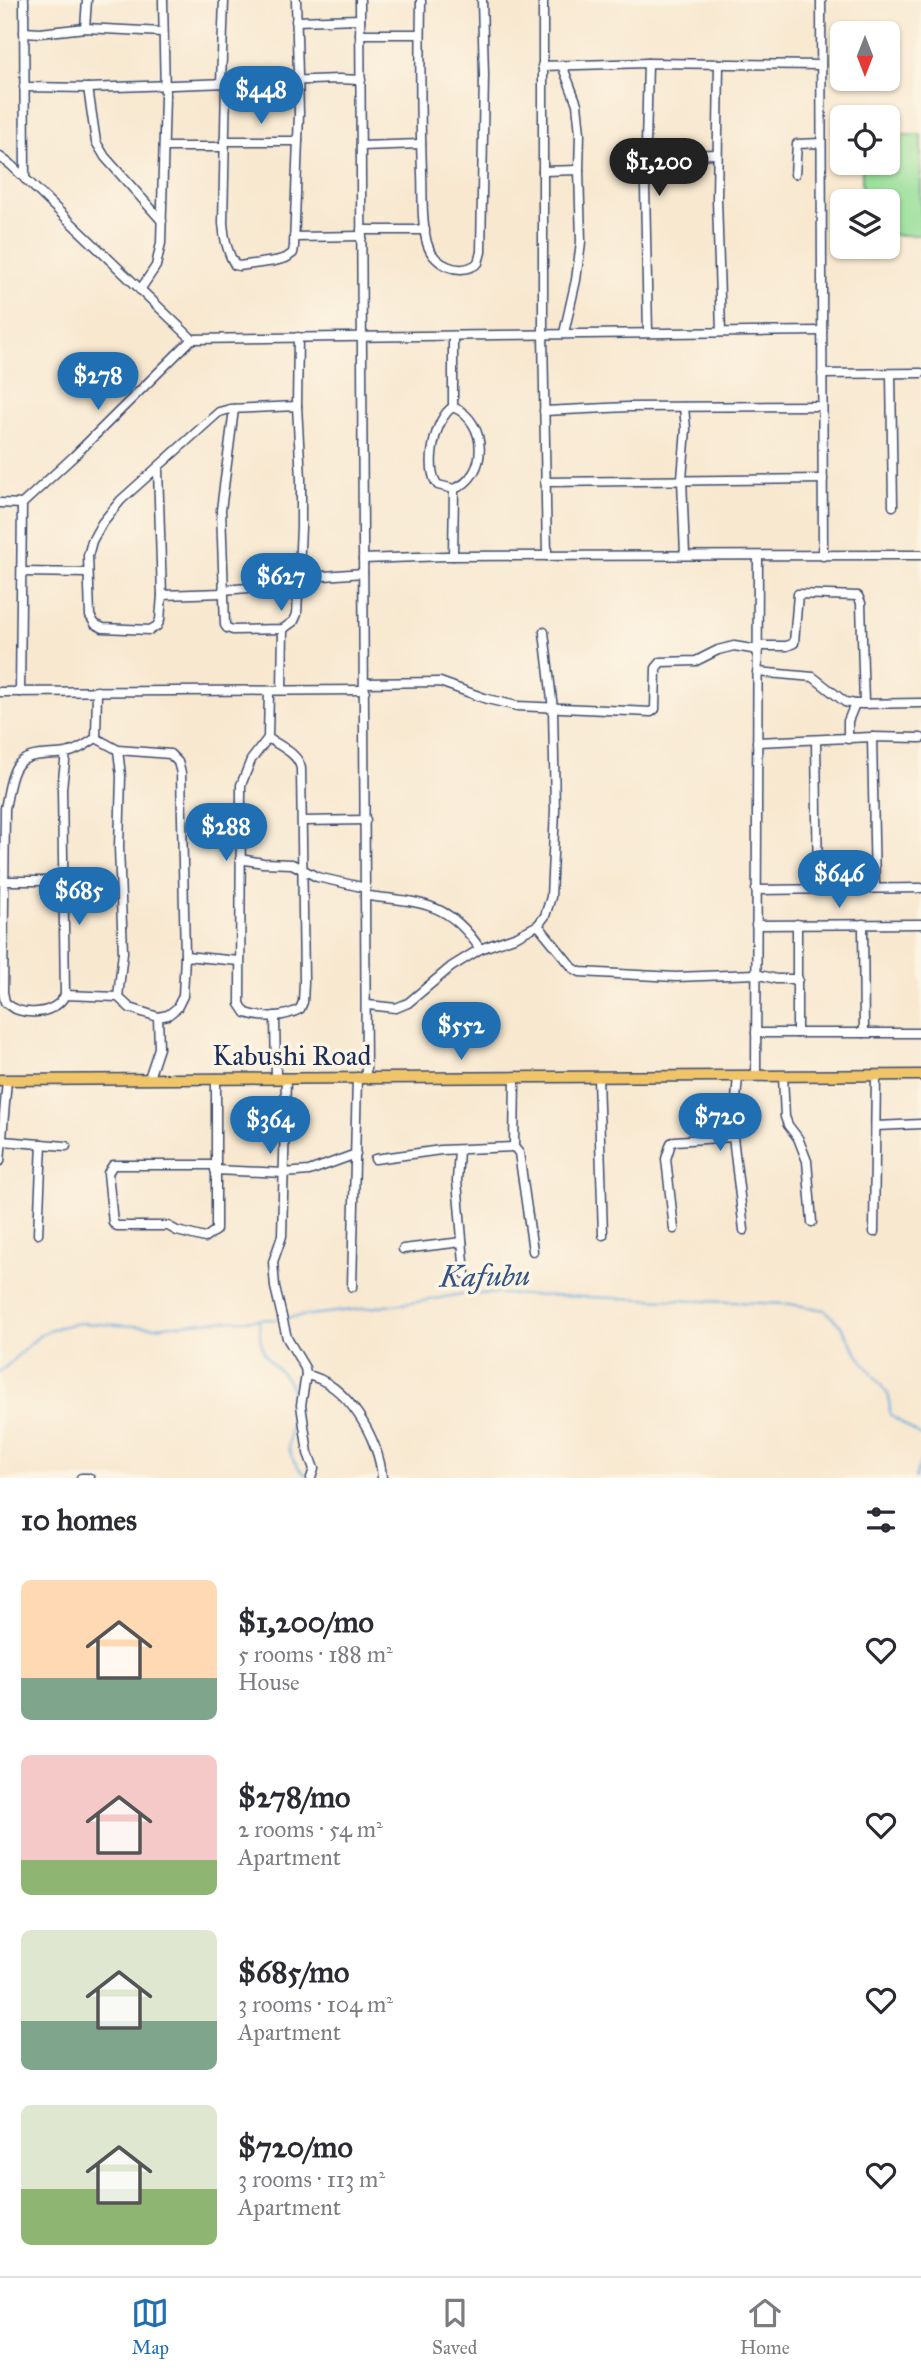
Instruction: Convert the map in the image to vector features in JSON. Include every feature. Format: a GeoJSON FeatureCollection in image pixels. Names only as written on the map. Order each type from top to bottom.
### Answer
{"type":"FeatureCollection","features":[{"type":"Feature","properties":{"kind":"main road","name":"Kabushi Road"},"geometry":{"type":"LineString","coordinates":[[4,1080],[921,1076]]}},
{"type":"Feature","properties":{"kind":"street"},"geometry":{"type":"LineString","coordinates":[[24,0],[25,179]]}},
{"type":"Feature","properties":{"kind":"street"},"geometry":{"type":"LineString","coordinates":[[85,28],[87,0]]}},
{"type":"Feature","properties":{"kind":"street"},"geometry":{"type":"LineString","coordinates":[[140,290],[153,272],[159,255],[162,221],[165,84],[163,0]]}},
{"type":"Feature","properties":{"kind":"street"},"geometry":{"type":"LineString","coordinates":[[224,0],[224,230],[235,265],[286,258],[293,253],[299,81],[296,0]]}},
{"type":"Feature","properties":{"kind":"street"},"geometry":{"type":"LineString","coordinates":[[352,1287],[356,1154],[368,1005],[360,0]]}},
{"type":"Feature","properties":{"kind":"street"},"geometry":{"type":"LineString","coordinates":[[421,0],[421,144],[427,244],[444,265],[460,269],[471,268],[478,263],[482,224],[482,0]]}},
{"type":"Feature","properties":{"kind":"street"},"geometry":{"type":"LineString","coordinates":[[543,0],[543,334],[547,556]]}},
{"type":"Feature","properties":{"kind":"street"},"geometry":{"type":"LineString","coordinates":[[821,0],[823,556]]}},
{"type":"Feature","properties":{"kind":"street"},"geometry":{"type":"LineString","coordinates":[[296,21],[360,19]]}},
{"type":"Feature","properties":{"kind":"street"},"geometry":{"type":"LineString","coordinates":[[24,32],[85,28],[163,32]]}},
{"type":"Feature","properties":{"kind":"street"},"geometry":{"type":"LineString","coordinates":[[360,34],[420,34]]}},
{"type":"Feature","properties":{"kind":"street"},"geometry":{"type":"LineString","coordinates":[[542,66],[648,63],[821,65]]}},
{"type":"Feature","properties":{"kind":"street"},"geometry":{"type":"LineString","coordinates":[[648,63],[645,156],[648,333]]}},
{"type":"Feature","properties":{"kind":"street"},"geometry":{"type":"LineString","coordinates":[[719,64],[717,154],[721,332]]}},
{"type":"Feature","properties":{"kind":"street"},"geometry":{"type":"LineString","coordinates":[[562,65],[577,104],[580,133],[580,260],[564,333]]}},
{"type":"Feature","properties":{"kind":"street"},"geometry":{"type":"LineString","coordinates":[[24,87],[88,88],[361,80]]}},
{"type":"Feature","properties":{"kind":"street"},"geometry":{"type":"LineString","coordinates":[[88,88],[96,142],[112,165],[162,221]]}},
{"type":"Feature","properties":{"kind":"street"},"geometry":{"type":"LineString","coordinates":[[164,148],[298,141]]}},
{"type":"Feature","properties":{"kind":"street"},"geometry":{"type":"LineString","coordinates":[[795,174],[797,144],[821,143]]}},
{"type":"Feature","properties":{"kind":"street"},"geometry":{"type":"LineString","coordinates":[[361,146],[421,144]]}},
{"type":"Feature","properties":{"kind":"street"},"geometry":{"type":"LineString","coordinates":[[645,156],[717,154]]}},
{"type":"Feature","properties":{"kind":"street"},"geometry":{"type":"LineString","coordinates":[[0,157],[192,338],[822,331]]}},
{"type":"Feature","properties":{"kind":"street"},"geometry":{"type":"LineString","coordinates":[[543,171],[579,170]]}},
{"type":"Feature","properties":{"kind":"street"},"geometry":{"type":"LineString","coordinates":[[294,237],[425,230]]}},
{"type":"Feature","properties":{"kind":"street"},"geometry":{"type":"LineString","coordinates":[[234,409],[221,510],[223,614],[227,628],[253,631],[283,629],[297,614],[302,479],[297,406],[298,337]]}},
{"type":"Feature","properties":{"kind":"street"},"geometry":{"type":"LineString","coordinates":[[453,337],[453,407]]}},
{"type":"Feature","properties":{"kind":"street"},"geometry":{"type":"LineString","coordinates":[[0,503],[22,504],[102,429],[192,338]]}},
{"type":"Feature","properties":{"kind":"street"},"geometry":{"type":"LineString","coordinates":[[822,374],[921,373]]}},
{"type":"Feature","properties":{"kind":"street"},"geometry":{"type":"LineString","coordinates":[[891,374],[893,506]]}},
{"type":"Feature","properties":{"kind":"street"},"geometry":{"type":"LineString","coordinates":[[544,411],[628,407],[822,405]]}},
{"type":"Feature","properties":{"kind":"street"},"geometry":{"type":"LineString","coordinates":[[158,469],[162,595],[160,620],[155,629],[135,631],[103,628],[95,624],[89,615],[89,549],[102,523],[121,500],[158,469],[215,414],[234,409],[297,406]]}},
{"type":"Feature","properties":{"kind":"street"},"geometry":{"type":"LineString","coordinates":[[453,407],[474,424],[481,446],[472,471],[463,484],[454,489],[438,485],[432,474],[437,430],[444,414],[453,407]]}},
{"type":"Feature","properties":{"kind":"street"},"geometry":{"type":"LineString","coordinates":[[684,407],[686,429],[682,479],[685,555]]}},
{"type":"Feature","properties":{"kind":"street"},"geometry":{"type":"LineString","coordinates":[[545,482],[822,479]]}},
{"type":"Feature","properties":{"kind":"street"},"geometry":{"type":"LineString","coordinates":[[453,556],[454,489]]}},
{"type":"Feature","properties":{"kind":"street"},"geometry":{"type":"LineString","coordinates":[[20,692],[22,504]]}},
{"type":"Feature","properties":{"kind":"street"},"geometry":{"type":"LineString","coordinates":[[363,559],[453,556],[921,555]]}},
{"type":"Feature","properties":{"kind":"street"},"geometry":{"type":"LineString","coordinates":[[756,1075],[758,556]]}},
{"type":"Feature","properties":{"kind":"street"},"geometry":{"type":"LineString","coordinates":[[22,572],[88,573]]}},
{"type":"Feature","properties":{"kind":"street"},"geometry":{"type":"LineString","coordinates":[[162,595],[223,591],[363,573]]}},
{"type":"Feature","properties":{"kind":"street"},"geometry":{"type":"LineString","coordinates":[[0,692],[282,691],[440,682],[497,702],[517,706],[653,711],[656,667],[661,662],[696,662],[718,650],[734,646],[788,646],[794,643],[798,594],[858,596],[861,603],[860,704],[848,721],[848,739]]}},
{"type":"Feature","properties":{"kind":"street"},"geometry":{"type":"LineString","coordinates":[[282,691],[283,629]]}},
{"type":"Feature","properties":{"kind":"street"},"geometry":{"type":"LineString","coordinates":[[368,1005],[396,1008],[408,1003],[452,967],[480,949],[517,936],[538,925],[545,916],[551,897],[555,810],[553,709],[544,632]]}},
{"type":"Feature","properties":{"kind":"street"},"geometry":{"type":"LineString","coordinates":[[757,672],[813,677],[845,702],[921,703]]}},
{"type":"Feature","properties":{"kind":"street"},"geometry":{"type":"LineString","coordinates":[[96,738],[97,691]]}},
{"type":"Feature","properties":{"kind":"street"},"geometry":{"type":"LineString","coordinates":[[268,738],[292,754],[300,763],[303,821],[303,1002],[300,1009],[293,1013],[255,1016],[246,1013],[240,1004],[241,785],[251,760],[268,738],[269,691]]}},
{"type":"Feature","properties":{"kind":"street"},"geometry":{"type":"LineString","coordinates":[[757,743],[872,737],[921,738]]}},
{"type":"Feature","properties":{"kind":"street"},"geometry":{"type":"LineString","coordinates":[[872,737],[874,888]]}},
{"type":"Feature","properties":{"kind":"street"},"geometry":{"type":"LineString","coordinates":[[65,995],[118,998],[130,1008],[158,1017],[168,1015],[177,1008],[183,996],[185,956],[181,774],[178,762],[170,754],[118,750],[96,738]]}},
{"type":"Feature","properties":{"kind":"street"},"geometry":{"type":"LineString","coordinates":[[66,753],[62,788],[65,995],[54,1009],[30,1012],[11,1008],[5,1002],[3,981],[2,881],[5,808],[13,771],[24,759],[51,753],[66,753],[86,746],[96,738]]}},
{"type":"Feature","properties":{"kind":"street"},"geometry":{"type":"LineString","coordinates":[[816,740],[818,888]]}},
{"type":"Feature","properties":{"kind":"street"},"geometry":{"type":"LineString","coordinates":[[118,750],[123,952],[118,998]]}},
{"type":"Feature","properties":{"kind":"street"},"geometry":{"type":"LineString","coordinates":[[303,821],[366,820]]}},
{"type":"Feature","properties":{"kind":"street"},"geometry":{"type":"LineString","coordinates":[[240,859],[292,864],[323,879],[367,892],[435,906],[469,932],[480,949]]}},
{"type":"Feature","properties":{"kind":"street"},"geometry":{"type":"LineString","coordinates":[[2,881],[64,881]]}},
{"type":"Feature","properties":{"kind":"street"},"geometry":{"type":"LineString","coordinates":[[757,890],[921,888]]}},
{"type":"Feature","properties":{"kind":"street"},"geometry":{"type":"LineString","coordinates":[[797,924],[797,1033]]}},
{"type":"Feature","properties":{"kind":"street"},"geometry":{"type":"LineString","coordinates":[[863,924],[864,1033]]}},
{"type":"Feature","properties":{"kind":"street"},"geometry":{"type":"LineString","coordinates":[[756,925],[921,924]]}},
{"type":"Feature","properties":{"kind":"street"},"geometry":{"type":"LineString","coordinates":[[538,925],[573,968],[580,972],[676,976],[756,974],[776,979],[798,979]]}},
{"type":"Feature","properties":{"kind":"street"},"geometry":{"type":"LineString","coordinates":[[185,956],[239,961]]}},
{"type":"Feature","properties":{"kind":"street"},"geometry":{"type":"LineString","coordinates":[[275,1016],[281,1078],[284,1173],[282,1236],[273,1262],[275,1287],[286,1335],[291,1348],[305,1368],[301,1405],[308,1453],[314,1469],[311,1478]]}},
{"type":"Feature","properties":{"kind":"street"},"geometry":{"type":"LineString","coordinates":[[149,1078],[159,1048],[158,1017]]}},
{"type":"Feature","properties":{"kind":"street"},"geometry":{"type":"LineString","coordinates":[[756,1033],[921,1033]]}},
{"type":"Feature","properties":{"kind":"street"},"geometry":{"type":"LineString","coordinates":[[738,1076],[733,1137],[744,1230]]}},
{"type":"Feature","properties":{"kind":"street"},"geometry":{"type":"LineString","coordinates":[[783,1076],[785,1117],[798,1138],[807,1161],[812,1222]]}},
{"type":"Feature","properties":{"kind":"street"},"geometry":{"type":"LineString","coordinates":[[874,1232],[876,1076]]}},
{"type":"Feature","properties":{"kind":"street"},"geometry":{"type":"LineString","coordinates":[[598,1077],[603,1235]]}},
{"type":"Feature","properties":{"kind":"street"},"geometry":{"type":"LineString","coordinates":[[216,1078],[215,1168],[216,1230],[213,1235],[200,1237],[168,1226],[117,1226],[113,1223],[108,1173],[113,1165],[215,1168],[284,1173],[309,1171],[356,1154]]}},
{"type":"Feature","properties":{"kind":"street"},"geometry":{"type":"LineString","coordinates":[[515,1078],[514,1147],[520,1163],[533,1251]]}},
{"type":"Feature","properties":{"kind":"street"},"geometry":{"type":"LineString","coordinates":[[0,1161],[4,1080]]}},
{"type":"Feature","properties":{"kind":"street"},"geometry":{"type":"LineString","coordinates":[[876,1126],[921,1124]]}},
{"type":"Feature","properties":{"kind":"street"},"geometry":{"type":"LineString","coordinates":[[674,1229],[666,1158],[671,1143],[733,1137]]}},
{"type":"Feature","properties":{"kind":"street"},"geometry":{"type":"LineString","coordinates":[[2,1142],[66,1146]]}},
{"type":"Feature","properties":{"kind":"street"},"geometry":{"type":"LineString","coordinates":[[38,1234],[42,1144]]}},
{"type":"Feature","properties":{"kind":"street"},"geometry":{"type":"LineString","coordinates":[[375,1159],[441,1150],[514,1147]]}},
{"type":"Feature","properties":{"kind":"street"},"geometry":{"type":"LineString","coordinates":[[459,1150],[457,1181],[465,1274]]}},
{"type":"Feature","properties":{"kind":"street"},"geometry":{"type":"LineString","coordinates":[[403,1249],[462,1242]]}},
{"type":"Feature","properties":{"kind":"street"},"geometry":{"type":"LineString","coordinates":[[306,1375],[319,1377],[354,1406],[357,1417],[366,1424],[369,1431],[380,1461],[382,1478]]}},
{"type":"Feature","properties":{"kind":"street"},"geometry":{"type":"LineString","coordinates":[[80,1478],[90,1478]]}},
{"type":"Feature","properties":{"kind":"green space"},"geometry":{"type":"Polygon","coordinates":[[[900,135],[921,135],[921,235],[900,235],[900,189],[862,189],[862,175],[900,175],[900,135]]]}},
{"type":"Feature","properties":{"kind":"waterway","name":"Kafubu"},"geometry":{"type":"LineString","coordinates":[[285,1318],[418,1302],[467,1293],[790,1304],[825,1310],[841,1326],[889,1396],[890,1415],[921,1436]]}},
{"type":"Feature","properties":{"kind":"waterway","name":"Kafubu"},"geometry":{"type":"LineString","coordinates":[[0,1372],[41,1334],[79,1323],[153,1327],[280,1319]]}},
{"type":"Feature","properties":{"kind":"waterway"},"geometry":{"type":"LineString","coordinates":[[259,1320],[265,1354],[287,1379],[291,1388],[293,1401],[289,1444],[296,1464],[306,1475]]}},
{"type":"Feature","properties":{"kind":"waterway","name":"Kafubu"},"geometry":{"type":"LineString","coordinates":[[915,1478],[921,1460]]}}]}
